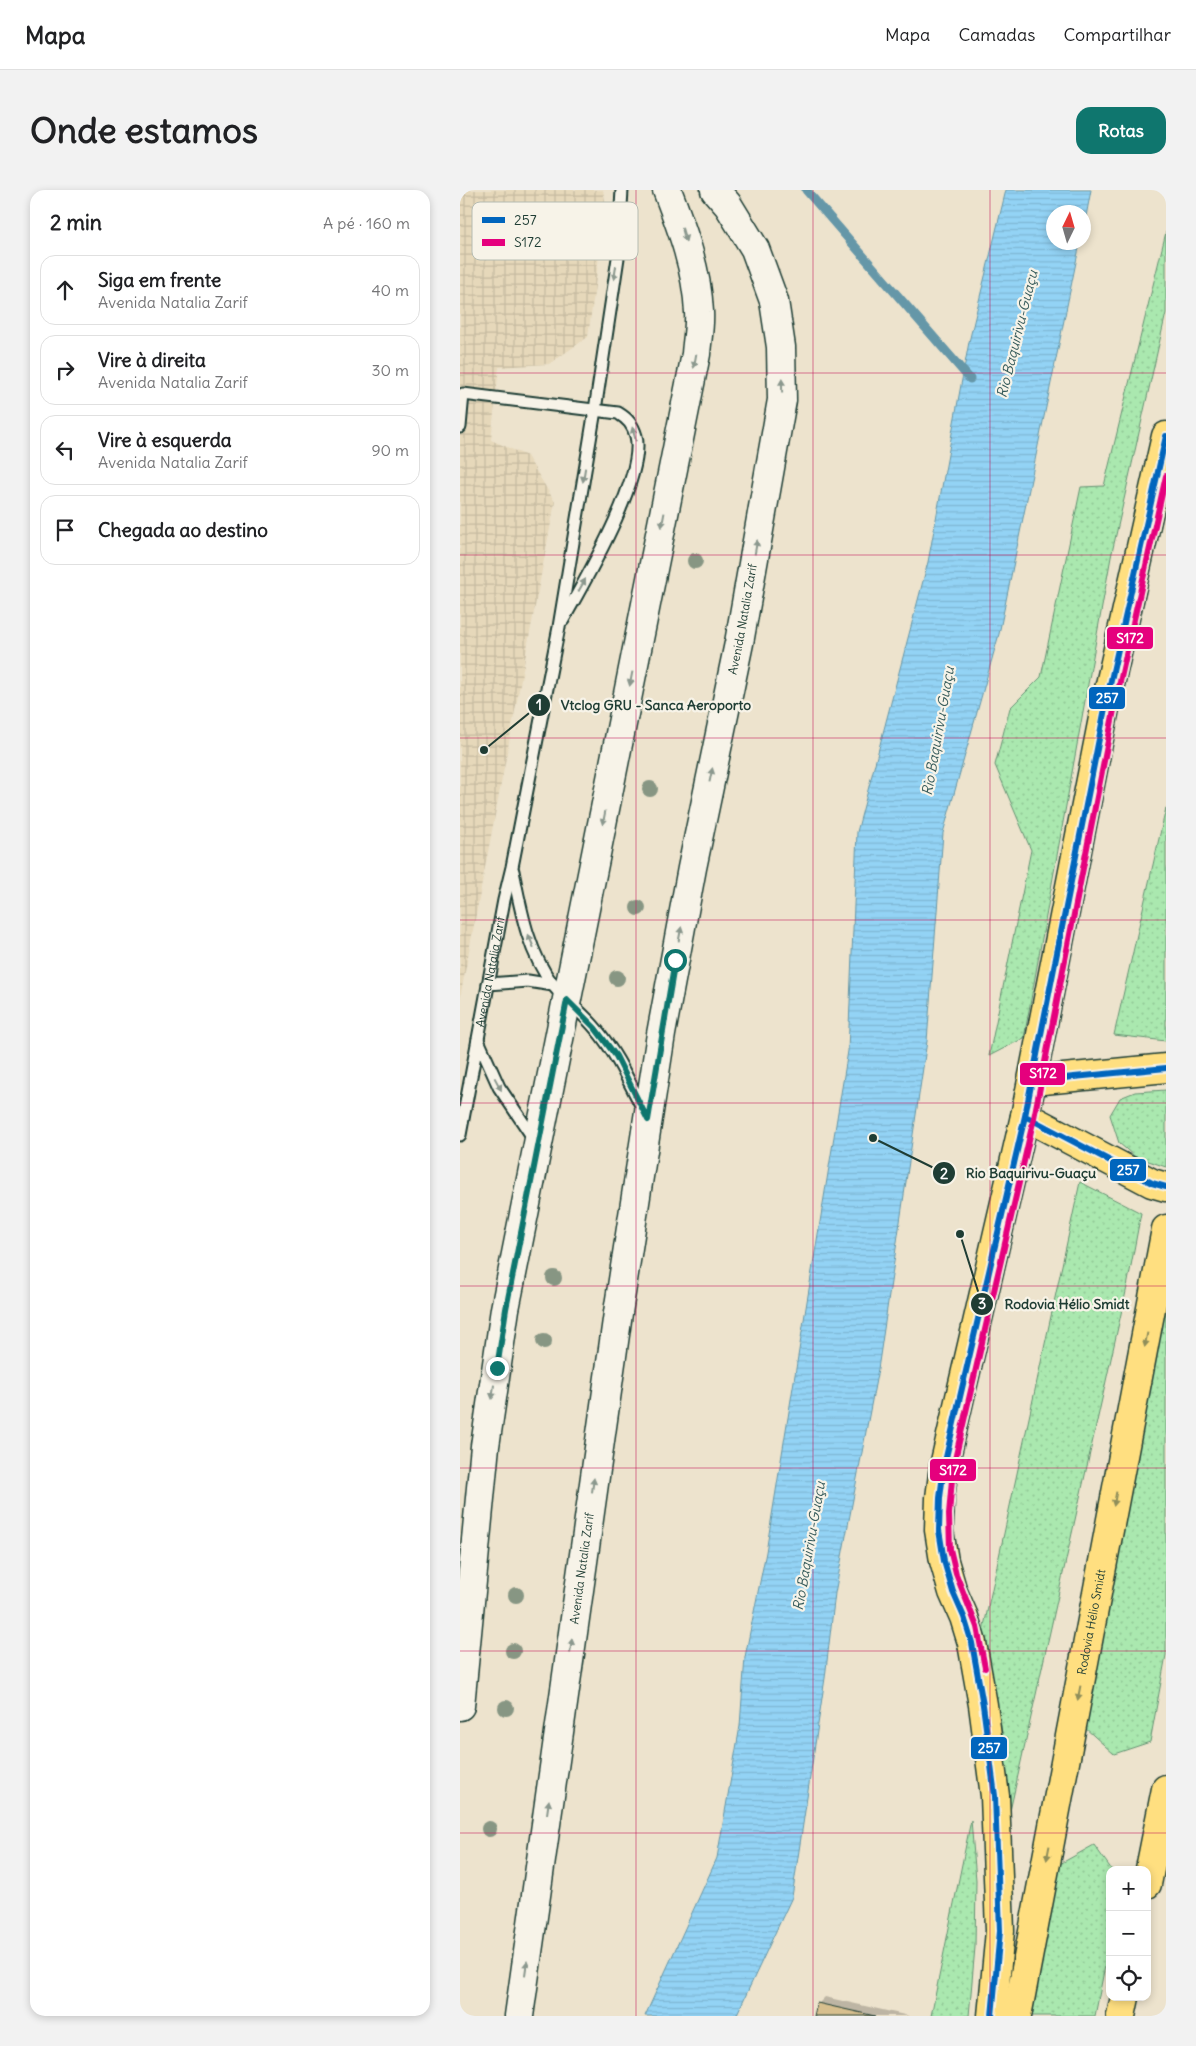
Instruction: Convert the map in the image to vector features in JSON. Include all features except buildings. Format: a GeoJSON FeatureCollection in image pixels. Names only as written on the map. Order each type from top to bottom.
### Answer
{"type":"FeatureCollection","features":[{"type":"Feature","properties":{"kind":"main road"},"geometry":{"type":"LineString","coordinates":[[460,1706],[485,1446],[506,1309],[537,1151],[560,992],[696,354],[699,312],[692,264],[682,227],[667,190]]}},
{"type":"Feature","properties":{"kind":"main road","name":"Avenida Natalia Zarif"},"geometry":{"type":"LineString","coordinates":[[519,2016],[619,1306],[661,1034],[692,868],[738,643],[782,400],[781,347],[774,301],[755,249],[728,205],[715,190]]}},
{"type":"Feature","properties":{"kind":"main road"},"geometry":{"type":"LineString","coordinates":[[992,2016],[1000,1931],[995,1796],[983,1705],[972,1643],[964,1616],[952,1592],[944,1561],[939,1530],[940,1498],[944,1466],[1025,1116],[1107,698],[1166,436]]}},
{"type":"Feature","properties":{"kind":"main road"},"geometry":{"type":"LineString","coordinates":[[1032,1081],[1166,1068]]}},
{"type":"Feature","properties":{"kind":"main road"},"geometry":{"type":"LineString","coordinates":[[1025,1116],[1152,1183],[1166,1187]]}},
{"type":"Feature","properties":{"kind":"main road","name":"Rodovia Hélio Smidt"},"geometry":{"type":"LineString","coordinates":[[1017,2016],[1166,1229]]}},
{"type":"Feature","properties":{"kind":"main road"},"geometry":{"type":"LineString","coordinates":[[1151,1866],[1166,1789]]}},
{"type":"Feature","properties":{"kind":"main road"},"geometry":{"type":"LineString","coordinates":[[1121,2016],[1124,2001]]}},
{"type":"Feature","properties":{"kind":"lane","name":"Avenida Natalia Zarif"},"geometry":{"type":"LineString","coordinates":[[460,1135],[559,627],[618,260]]}},
{"type":"Feature","properties":{"kind":"lane"},"geometry":{"type":"LineString","coordinates":[[460,428],[463,394],[595,410]]}},
{"type":"Feature","properties":{"kind":"lane","name":"Avenida Natalia Zarif"},"geometry":{"type":"LineString","coordinates":[[559,627],[595,561],[624,499],[636,462],[636,437],[630,420],[618,413],[595,410]]}},
{"type":"Feature","properties":{"kind":"lane","name":"Avenida Natalia Zarif"},"geometry":{"type":"LineString","coordinates":[[512,867],[523,924],[536,956],[560,992],[595,1028],[616,1056],[648,1120]]}},
{"type":"Feature","properties":{"kind":"lane"},"geometry":{"type":"LineString","coordinates":[[488,984],[528,982],[560,992]]}},
{"type":"Feature","properties":{"kind":"lane"},"geometry":{"type":"LineString","coordinates":[[478,1040],[499,1087],[530,1133],[537,1151]]}},
{"type":"Feature","properties":{"kind":"shaded area"},"geometry":{"type":"Polygon","coordinates":[[[460,190],[603,190],[605,202],[472,202],[472,260],[598,260],[588,337],[549,364],[499,367],[491,440],[527,456],[555,502],[460,998],[460,190]]]}},
{"type":"Feature","properties":{"kind":"green space"},"geometry":{"type":"Polygon","coordinates":[[[1166,232],[1166,313],[1111,557],[1024,1038],[989,1056],[1031,850],[995,765],[1010,708],[1041,677],[1081,487],[1104,486],[1166,232]]]}},
{"type":"Feature","properties":{"kind":"green space"},"geometry":{"type":"Polygon","coordinates":[[[1166,808],[1166,1041],[1114,1035],[1166,808]]]}},
{"type":"Feature","properties":{"kind":"green space"},"geometry":{"type":"Polygon","coordinates":[[[1166,1090],[1166,1167],[1134,1156],[1119,1143],[1110,1115],[1120,1098],[1135,1092],[1166,1090]]]}},
{"type":"Feature","properties":{"kind":"green space"},"geometry":{"type":"Polygon","coordinates":[[[1080,1182],[1141,1213],[1127,1287],[1008,1820],[981,1640],[1080,1182]]]}},
{"type":"Feature","properties":{"kind":"green space"},"geometry":{"type":"Polygon","coordinates":[[[1166,1294],[1166,1655],[1150,1742],[1114,1754],[1084,1727],[1166,1294]]]}},
{"type":"Feature","properties":{"kind":"green space"},"geometry":{"type":"Polygon","coordinates":[[[971,1820],[976,1880],[975,1947],[969,2016],[931,2016],[971,1820]]]}},
{"type":"Feature","properties":{"kind":"green space"},"geometry":{"type":"Polygon","coordinates":[[[1094,1845],[1109,1866],[1106,1866],[1106,1961],[1095,2016],[1029,2016],[1058,1865],[1094,1845]]]}},
{"type":"Feature","properties":{"kind":"water","name":"Rio Baquirivu-Guaçu"},"geometry":{"type":"Polygon","coordinates":[[[1006,190],[1091,190],[1088,205],[1046,205],[1046,250],[1079,250],[999,634],[943,833],[927,1041],[878,1369],[835,1593],[825,1678],[792,1897],[736,2016],[645,2016],[717,1858],[740,1726],[745,1657],[766,1552],[848,1051],[857,832],[928,562],[969,342],[1006,190]]]}},
{"type":"Feature","properties":{"kind":"waterway"},"geometry":{"type":"LineString","coordinates":[[806,190],[970,379]]}},
{"type":"Feature","properties":{"kind":"transit line","name":"257"},"geometry":{"type":"LineString","coordinates":[[992,2016],[1000,1931],[995,1796],[983,1705],[972,1643],[964,1617],[953,1592],[944,1561],[939,1530],[940,1498],[944,1466],[1025,1116],[1107,698],[1166,436]]}},
{"type":"Feature","properties":{"kind":"transit line","name":"S172"},"geometry":{"type":"LineString","coordinates":[[985,1668],[977,1627],[956,1574],[950,1549],[949,1514],[953,1468],[1034,1118],[1116,700],[1166,476]]}},
{"type":"Feature","properties":{"kind":"transit line","name":"257"},"geometry":{"type":"LineString","coordinates":[[1033,1081],[1166,1068]]}},
{"type":"Feature","properties":{"kind":"transit line","name":"257"},"geometry":{"type":"LineString","coordinates":[[1025,1116],[1152,1183],[1166,1187]]}},
{"type":"Feature","properties":{"kind":"place","name":"Vtclog GRU - Sanca Aeroporto"},"geometry":{"type":"Point","coordinates":[484,750]}},
{"type":"Feature","properties":{"kind":"place","name":"Rio Baquirivu-Guaçu"},"geometry":{"type":"Point","coordinates":[873,1138]}},
{"type":"Feature","properties":{"kind":"place","name":"Rodovia Hélio Smidt"},"geometry":{"type":"Point","coordinates":[960,1234]}},
{"type":"Feature","properties":{"kind":"route"},"geometry":{"type":"LineString","coordinates":[[497,1368],[506,1309],[567,1000],[595,1028],[616,1056],[648,1120],[675,960]]}}]}
